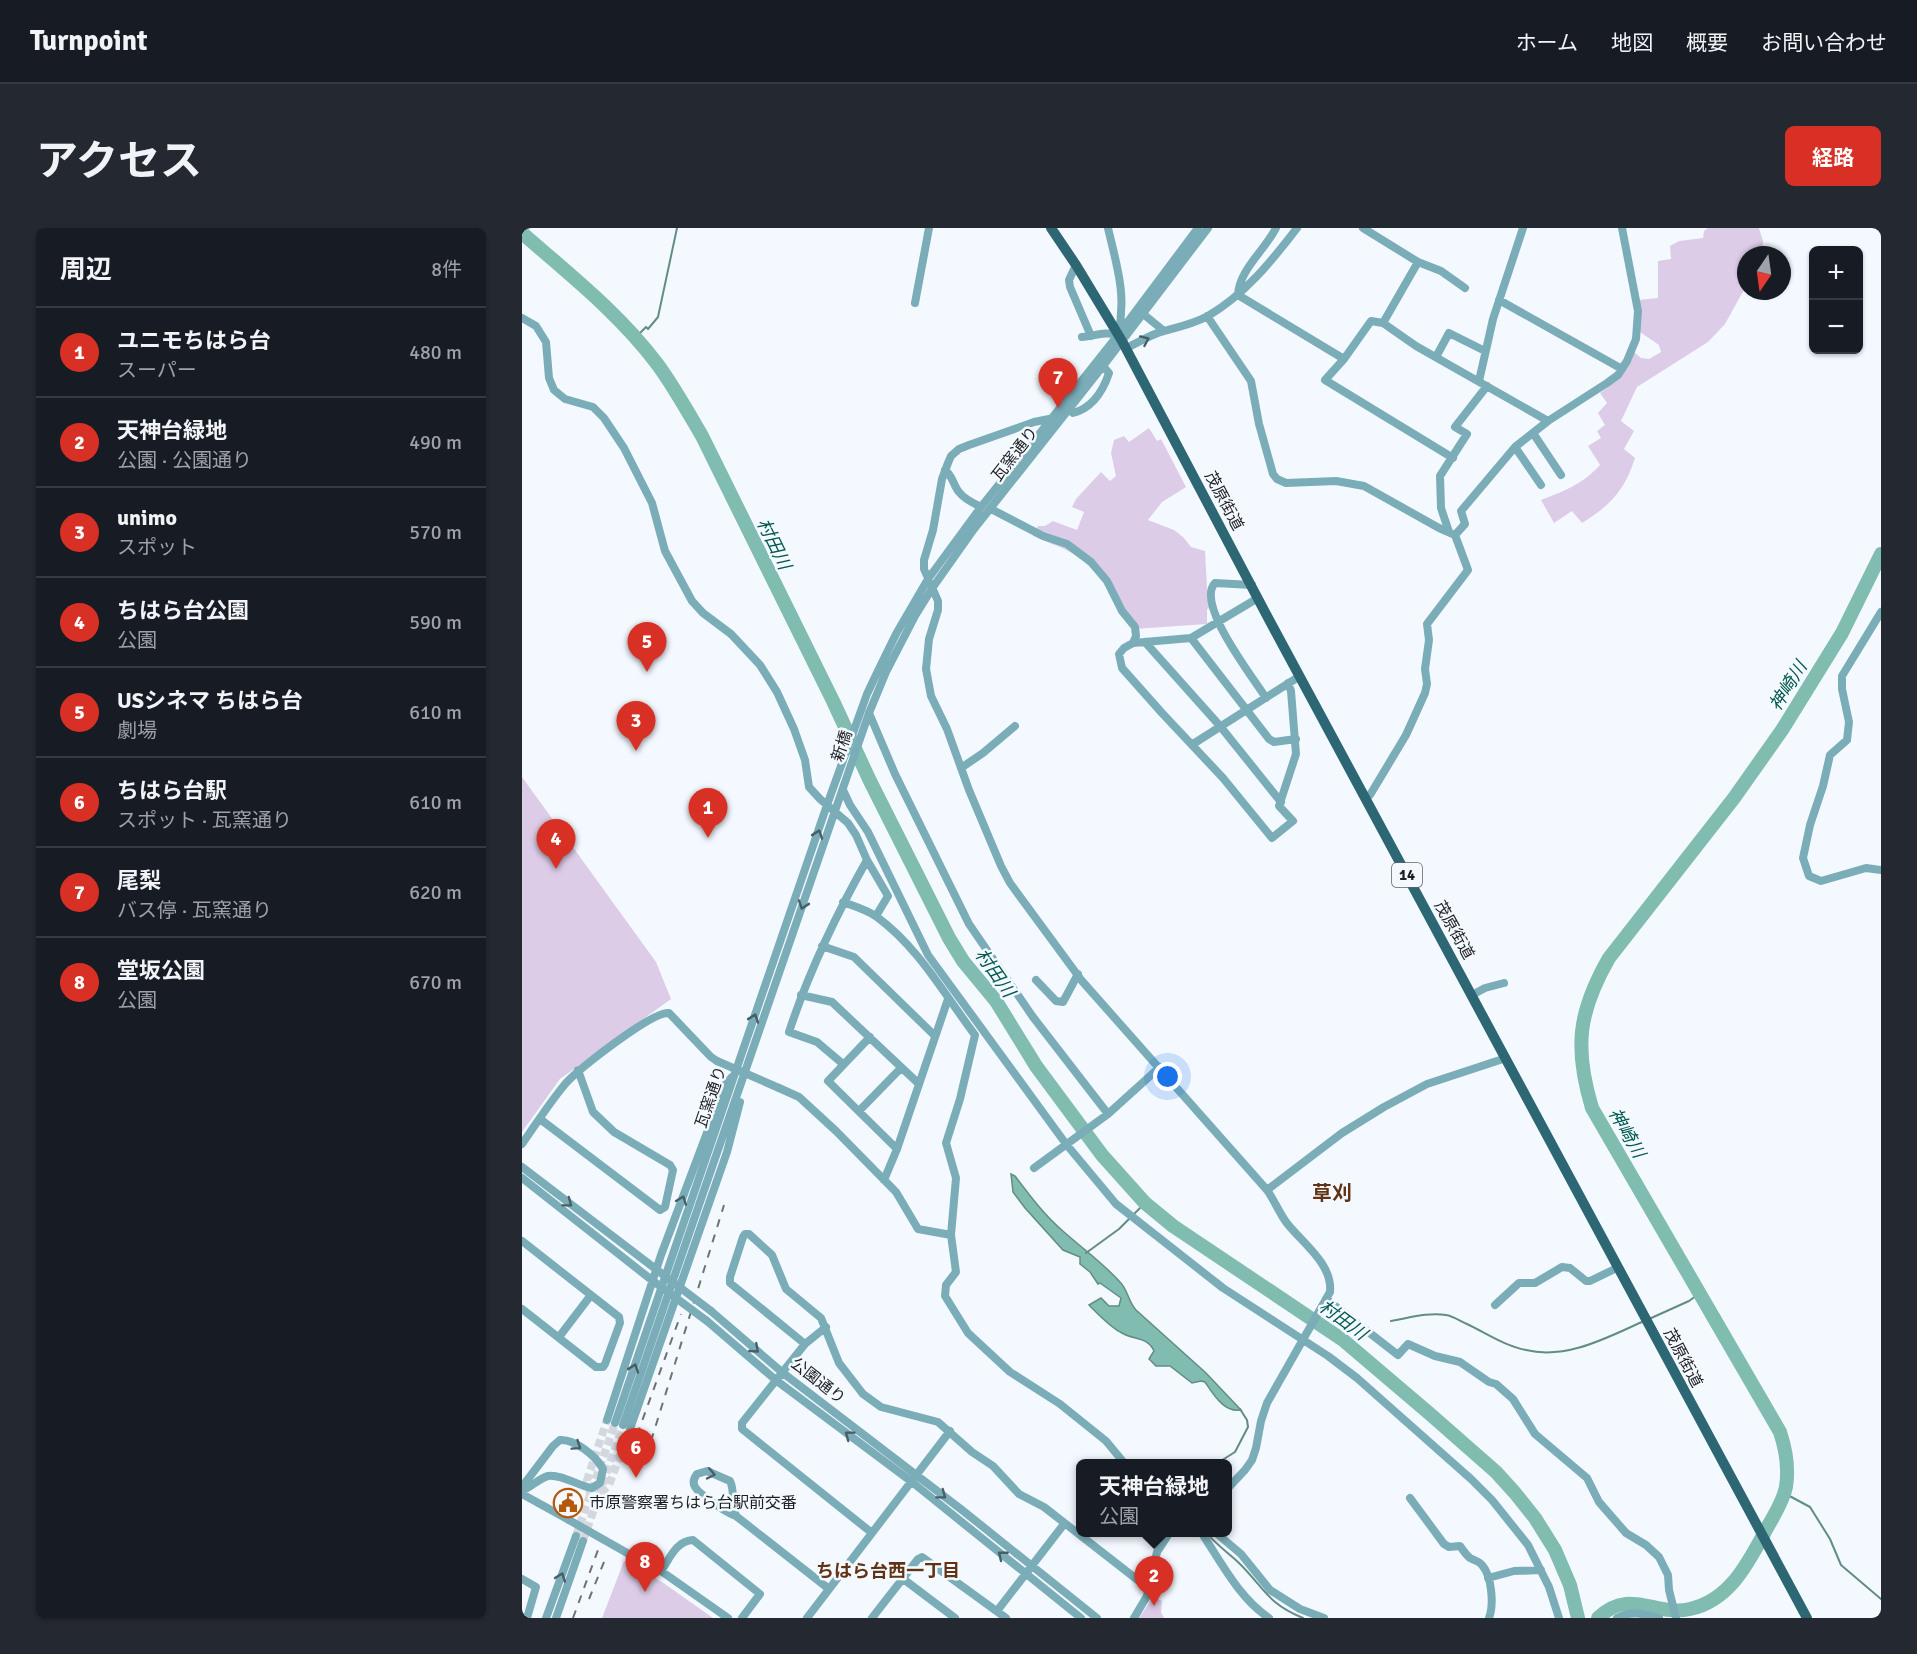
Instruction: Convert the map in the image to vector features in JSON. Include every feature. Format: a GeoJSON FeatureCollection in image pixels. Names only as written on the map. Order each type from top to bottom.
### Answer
{"type":"FeatureCollection","features":[{"type":"Feature","properties":{"kind":"main road","name":"茂原街道"},"geometry":{"type":"LineString","coordinates":[[1051,228],[1122,341],[1617,1268],[1807,1618]]}},
{"type":"Feature","properties":{"kind":"street"},"geometry":{"type":"LineString","coordinates":[[915,303],[929,228]]}},
{"type":"Feature","properties":{"kind":"street"},"geometry":{"type":"LineString","coordinates":[[1108,228],[1121,282],[1122,341]]}},
{"type":"Feature","properties":{"kind":"street","name":"瓦窯通り"},"geometry":{"type":"LineString","coordinates":[[866,711],[896,634],[928,579],[1049,419],[1122,341],[1198,228]]}},
{"type":"Feature","properties":{"kind":"street","name":"瓦窯通り"},"geometry":{"type":"LineString","coordinates":[[866,711],[897,649],[933,587],[974,529],[1103,366],[1208,228]]}},
{"type":"Feature","properties":{"kind":"street"},"geometry":{"type":"LineString","coordinates":[[1238,295],[1238,286],[1244,274],[1276,228]]}},
{"type":"Feature","properties":{"kind":"street"},"geometry":{"type":"LineString","coordinates":[[1076,265],[1069,280],[1086,337],[1107,332],[1122,341],[1176,329],[1206,316],[1238,295],[1257,277],[1297,228]]}},
{"type":"Feature","properties":{"kind":"street"},"geometry":{"type":"LineString","coordinates":[[1363,228],[1418,262],[1441,271],[1465,288]]}},
{"type":"Feature","properties":{"kind":"street"},"geometry":{"type":"LineString","coordinates":[[1366,797],[1370,795],[1406,735],[1425,693],[1427,624],[1468,570],[1441,508],[1440,476],[1467,434],[1455,427],[1483,384],[1485,351],[1523,228]]}},
{"type":"Feature","properties":{"kind":"street"},"geometry":{"type":"LineString","coordinates":[[1452,533],[1465,524],[1461,511],[1515,447],[1548,421],[1607,383],[1622,369],[1634,347],[1638,311],[1622,228]]}},
{"type":"Feature","properties":{"kind":"street"},"geometry":{"type":"LineString","coordinates":[[1383,322],[1418,262]]}},
{"type":"Feature","properties":{"kind":"street"},"geometry":{"type":"LineString","coordinates":[[1238,295],[1344,359]]}},
{"type":"Feature","properties":{"kind":"street"},"geometry":{"type":"LineString","coordinates":[[1499,300],[1622,369]]}},
{"type":"Feature","properties":{"kind":"street"},"geometry":{"type":"LineString","coordinates":[[1142,313],[1164,331]]}},
{"type":"Feature","properties":{"kind":"street"},"geometry":{"type":"LineString","coordinates":[[1206,316],[1251,381],[1259,424],[1277,479],[1286,483],[1336,481],[1364,486],[1438,528],[1452,533]]}},
{"type":"Feature","properties":{"kind":"street"},"geometry":{"type":"LineString","coordinates":[[522,318],[536,326],[546,342],[549,378],[554,390],[565,399],[593,407],[604,418],[624,448],[652,503],[665,551],[692,601],[703,613],[741,643],[772,682],[802,750],[809,787],[849,823],[888,896],[876,916]]}},
{"type":"Feature","properties":{"kind":"street"},"geometry":{"type":"LineString","coordinates":[[1453,458],[1325,380],[1344,359],[1371,321],[1383,322],[1416,346],[1548,421]]}},
{"type":"Feature","properties":{"kind":"street"},"geometry":{"type":"LineString","coordinates":[[1436,357],[1449,333],[1485,351]]}},
{"type":"Feature","properties":{"kind":"street"},"geometry":{"type":"LineString","coordinates":[[1068,409],[1073,412],[1080,411],[1097,397],[1108,376],[1108,370],[1103,366]]}},
{"type":"Feature","properties":{"kind":"street"},"geometry":{"type":"LineString","coordinates":[[1049,419],[1034,422],[959,449],[951,456],[945,470],[924,560],[924,569],[938,601],[926,657],[928,683],[1000,866],[1020,896],[1078,974],[1267,1190],[1286,1222],[1322,1263],[1329,1276],[1330,1287],[1326,1299],[1263,1411],[1252,1460],[1232,1483]]}},
{"type":"Feature","properties":{"kind":"street"},"geometry":{"type":"LineString","coordinates":[[1533,433],[1561,475]]}},
{"type":"Feature","properties":{"kind":"street"},"geometry":{"type":"LineString","coordinates":[[1515,447],[1541,485]]}},
{"type":"Feature","properties":{"kind":"street"},"geometry":{"type":"LineString","coordinates":[[945,470],[950,474],[958,492],[981,507]]}},
{"type":"Feature","properties":{"kind":"street"},"geometry":{"type":"LineString","coordinates":[[991,509],[1043,536],[1067,544],[1091,562],[1107,581],[1122,611],[1137,630],[1133,643]]}},
{"type":"Feature","properties":{"kind":"street"},"geometry":{"type":"LineString","coordinates":[[1252,585],[1215,583],[1211,592],[1217,622],[1266,698]]}},
{"type":"Feature","properties":{"kind":"street"},"geometry":{"type":"LineString","coordinates":[[1258,598],[1191,638],[1133,643],[1119,654],[1122,668],[1224,778],[1272,838],[1293,821],[1279,806],[1296,754],[1291,691],[1288,683]]}},
{"type":"Feature","properties":{"kind":"street"},"geometry":{"type":"LineString","coordinates":[[1881,612],[1842,676],[1842,689],[1849,722],[1847,740],[1830,755],[1803,858],[1809,876],[1821,881],[1866,868],[1881,870]]}},
{"type":"Feature","properties":{"kind":"street"},"geometry":{"type":"LineString","coordinates":[[1191,638],[1269,739],[1274,742],[1296,739]]}},
{"type":"Feature","properties":{"kind":"street"},"geometry":{"type":"LineString","coordinates":[[1145,642],[1220,726],[1281,802]]}},
{"type":"Feature","properties":{"kind":"street"},"geometry":{"type":"LineString","coordinates":[[1193,744],[1300,676]]}},
{"type":"Feature","properties":{"kind":"street"},"geometry":{"type":"LineString","coordinates":[[866,711],[969,924],[1032,1017],[1108,1114]]}},
{"type":"Feature","properties":{"kind":"street","name":"新橋"},"geometry":{"type":"LineString","coordinates":[[837,781],[866,711]]}},
{"type":"Feature","properties":{"kind":"street","name":"新橋"},"geometry":{"type":"LineString","coordinates":[[843,790],[866,711]]}},
{"type":"Feature","properties":{"kind":"street"},"geometry":{"type":"LineString","coordinates":[[961,768],[1015,726]]}},
{"type":"Feature","properties":{"kind":"street","name":"瓦窯通り"},"geometry":{"type":"LineString","coordinates":[[619,1424],[744,1078],[831,808],[837,781]]}},
{"type":"Feature","properties":{"kind":"street"},"geometry":{"type":"LineString","coordinates":[[843,790],[868,832],[928,955],[1066,1144],[1116,1204],[1223,1288],[1328,1356],[1357,1378],[1478,1486],[1528,1545],[1541,1570],[1559,1618]]}},
{"type":"Feature","properties":{"kind":"street","name":"瓦窯通り"},"geometry":{"type":"LineString","coordinates":[[619,1424],[735,1073],[831,808],[843,790]]}},
{"type":"Feature","properties":{"kind":"street"},"geometry":{"type":"LineString","coordinates":[[843,1064],[817,1042],[789,1032],[801,994],[822,946],[867,860]]}},
{"type":"Feature","properties":{"kind":"street"},"geometry":{"type":"LineString","coordinates":[[843,902],[876,916],[923,960],[975,1035],[960,1099],[946,1143],[956,1178],[951,1235],[956,1272],[946,1285],[945,1296],[968,1333],[1010,1372],[1060,1404],[1106,1441],[1121,1459]]}},
{"type":"Feature","properties":{"kind":"street"},"geometry":{"type":"LineString","coordinates":[[822,946],[854,957],[935,1036]]}},
{"type":"Feature","properties":{"kind":"street"},"geometry":{"type":"LineString","coordinates":[[1035,980],[1056,1001],[1063,1002],[1078,974]]}},
{"type":"Feature","properties":{"kind":"street"},"geometry":{"type":"LineString","coordinates":[[1472,995],[1485,988],[1504,983]]}},
{"type":"Feature","properties":{"kind":"street"},"geometry":{"type":"LineString","coordinates":[[801,994],[832,1002],[919,1084]]}},
{"type":"Feature","properties":{"kind":"street"},"geometry":{"type":"LineString","coordinates":[[884,1180],[897,1149],[948,999]]}},
{"type":"Feature","properties":{"kind":"street"},"geometry":{"type":"LineString","coordinates":[[522,1144],[564,1085],[578,1070],[635,1029],[663,1012],[669,1013],[717,1061],[799,1097],[896,1192],[918,1229],[951,1235]]}},
{"type":"Feature","properties":{"kind":"street"},"geometry":{"type":"LineString","coordinates":[[870,1037],[828,1081],[897,1149]]}},
{"type":"Feature","properties":{"kind":"street"},"geometry":{"type":"LineString","coordinates":[[1267,1190],[1342,1133],[1384,1107],[1426,1084],[1506,1058]]}},
{"type":"Feature","properties":{"kind":"street"},"geometry":{"type":"LineString","coordinates":[[1034,1168],[1108,1114],[1160,1067]]}},
{"type":"Feature","properties":{"kind":"street"},"geometry":{"type":"LineString","coordinates":[[859,1111],[901,1068]]}},
{"type":"Feature","properties":{"kind":"street"},"geometry":{"type":"LineString","coordinates":[[540,1119],[660,1210],[665,1207],[673,1170],[670,1165],[614,1132],[593,1112],[578,1070]]}},
{"type":"Feature","properties":{"kind":"street"},"geometry":{"type":"LineString","coordinates":[[619,1424],[653,1281],[725,1085],[735,1073]]}},
{"type":"Feature","properties":{"kind":"street"},"geometry":{"type":"LineString","coordinates":[[619,1424],[680,1288],[727,1152],[743,1091],[744,1078]]}},
{"type":"Feature","properties":{"kind":"street","name":"公園通り"},"geometry":{"type":"LineString","coordinates":[[522,1167],[711,1311],[1081,1618]]}},
{"type":"Feature","properties":{"kind":"street","name":"公園通り"},"geometry":{"type":"LineString","coordinates":[[522,1178],[707,1321],[777,1381],[1032,1566],[1097,1618]]}},
{"type":"Feature","properties":{"kind":"street"},"geometry":{"type":"LineString","coordinates":[[805,1344],[730,1283],[742,1237],[745,1234],[749,1234],[772,1254],[786,1289],[821,1318],[839,1363],[863,1394],[881,1407],[938,1422],[993,1467],[1019,1494],[1044,1507],[1076,1533]]}},
{"type":"Feature","properties":{"kind":"street"},"geometry":{"type":"LineString","coordinates":[[522,1241],[591,1294],[620,1320],[603,1367],[596,1367],[522,1309]]}},
{"type":"Feature","properties":{"kind":"street"},"geometry":{"type":"LineString","coordinates":[[1495,1305],[1519,1283],[1535,1283],[1562,1267],[1570,1268],[1586,1281],[1617,1268]]}},
{"type":"Feature","properties":{"kind":"street"},"geometry":{"type":"LineString","coordinates":[[558,1337],[591,1294]]}},
{"type":"Feature","properties":{"kind":"street"},"geometry":{"type":"LineString","coordinates":[[1326,1299],[1398,1355],[1408,1344],[1435,1356],[1456,1360],[1496,1384],[1510,1396],[1519,1406],[1534,1434],[1584,1476],[1599,1502],[1626,1533],[1646,1545],[1659,1557],[1668,1575],[1676,1618]]}},
{"type":"Feature","properties":{"kind":"street"},"geometry":{"type":"LineString","coordinates":[[826,1327],[805,1344],[742,1423],[742,1429],[872,1533]]}},
{"type":"Feature","properties":{"kind":"street"},"geometry":{"type":"LineString","coordinates":[[807,1618],[950,1431]]}},
{"type":"Feature","properties":{"kind":"street"},"geometry":{"type":"LineString","coordinates":[[560,1440],[573,1442],[603,1468],[600,1483],[592,1488],[551,1476],[522,1490],[553,1446],[560,1440]]}},
{"type":"Feature","properties":{"kind":"street"},"geometry":{"type":"LineString","coordinates":[[736,1516],[732,1506],[733,1489],[730,1481],[707,1471],[698,1473],[694,1478],[694,1487],[729,1514],[736,1516],[829,1589]]}},
{"type":"Feature","properties":{"kind":"street"},"geometry":{"type":"LineString","coordinates":[[522,1490],[569,1520],[661,1571],[728,1618]]}},
{"type":"Feature","properties":{"kind":"street"},"geometry":{"type":"LineString","coordinates":[[1410,1498],[1444,1544],[1449,1547],[1460,1546],[1470,1558],[1483,1566],[1488,1578],[1491,1603],[1488,1618]]}},
{"type":"Feature","properties":{"kind":"street"},"geometry":{"type":"LineString","coordinates":[[997,1611],[1064,1524]]}},
{"type":"Feature","properties":{"kind":"street"},"geometry":{"type":"LineString","coordinates":[[1081,1537],[1139,1581],[1150,1584]]}},
{"type":"Feature","properties":{"kind":"street"},"geometry":{"type":"LineString","coordinates":[[1134,1618],[1147,1596],[1157,1552],[1167,1537]]}},
{"type":"Feature","properties":{"kind":"street"},"geometry":{"type":"LineString","coordinates":[[1204,1537],[1232,1580],[1256,1609],[1269,1618]]}},
{"type":"Feature","properties":{"kind":"street"},"geometry":{"type":"LineString","coordinates":[[1220,1537],[1241,1554],[1270,1590],[1286,1601],[1319,1617]]}},
{"type":"Feature","properties":{"kind":"street"},"geometry":{"type":"LineString","coordinates":[[546,1618],[580,1538],[556,1618]]}},
{"type":"Feature","properties":{"kind":"street"},"geometry":{"type":"LineString","coordinates":[[661,1571],[678,1546],[686,1540],[693,1540],[759,1594],[742,1618]]}},
{"type":"Feature","properties":{"kind":"street"},"geometry":{"type":"LineString","coordinates":[[875,1617],[902,1578],[918,1558],[922,1557],[1006,1618]]}},
{"type":"Feature","properties":{"kind":"street"},"geometry":{"type":"LineString","coordinates":[[1488,1578],[1514,1571],[1541,1570]]}},
{"type":"Feature","properties":{"kind":"street"},"geometry":{"type":"LineString","coordinates":[[902,1578],[955,1618]]}},
{"type":"Feature","properties":{"kind":"street"},"geometry":{"type":"LineString","coordinates":[[522,1580],[536,1587],[527,1618]]}},
{"type":"Feature","properties":{"kind":"street"},"geometry":{"type":"LineString","coordinates":[[1617,1618],[1628,1613],[1637,1613],[1659,1618]]}},
{"type":"Feature","properties":{"kind":"shaded area"},"geometry":{"type":"Polygon","coordinates":[[[1708,228],[1759,228],[1763,246],[1737,246],[1738,300],[1725,324],[1708,342],[1637,387],[1621,421],[1634,431],[1624,449],[1635,458],[1626,479],[1615,496],[1601,510],[1582,523],[1572,511],[1554,523],[1541,500],[1580,482],[1600,465],[1588,446],[1601,438],[1597,431],[1605,425],[1598,413],[1607,403],[1600,393],[1614,379],[1633,351],[1641,358],[1649,359],[1661,352],[1659,345],[1637,330],[1638,300],[1658,298],[1658,261],[1671,259],[1670,246],[1679,241],[1703,238],[1704,231],[1708,228]]]}},
{"type":"Feature","properties":{"kind":"shaded area"},"geometry":{"type":"Polygon","coordinates":[[[1149,428],[1157,441],[1161,439],[1186,487],[1162,502],[1148,520],[1174,530],[1191,547],[1205,551],[1207,588],[1211,608],[1207,609],[1207,624],[1134,629],[1108,589],[1085,562],[1070,552],[1032,535],[1038,526],[1045,526],[1053,521],[1077,530],[1084,512],[1072,507],[1076,499],[1101,472],[1110,481],[1116,476],[1111,453],[1114,440],[1124,436],[1129,442],[1149,428]]]}},
{"type":"Feature","properties":{"kind":"shaded area"},"geometry":{"type":"Polygon","coordinates":[[[522,777],[656,962],[671,999],[560,1079],[522,1132],[522,777]]]}},
{"type":"Feature","properties":{"kind":"shaded area"},"geometry":{"type":"Polygon","coordinates":[[[1011,1174],[1050,1219],[1120,1282],[1136,1310],[1206,1373],[1241,1410],[1229,1409],[1225,1406],[1205,1382],[1192,1383],[1170,1366],[1156,1366],[1149,1359],[1154,1351],[1148,1343],[1118,1331],[1089,1305],[1101,1298],[1109,1306],[1119,1306],[1121,1298],[1100,1283],[1098,1284],[1090,1272],[1080,1264],[1080,1257],[1063,1250],[1025,1208],[1013,1192],[1011,1174]]]}},
{"type":"Feature","properties":{"kind":"shaded area"},"geometry":{"type":"Polygon","coordinates":[[[624,1561],[662,1582],[713,1618],[602,1618],[624,1561]]]}},
{"type":"Feature","properties":{"kind":"shaded area"},"geometry":{"type":"Polygon","coordinates":[[[1153,1597],[1162,1601],[1161,1612],[1164,1618],[1139,1618],[1153,1597]]]}},
{"type":"Feature","properties":{"kind":"waterway"},"geometry":{"type":"LineString","coordinates":[[635,338],[646,327],[648,329],[658,317],[677,228]]}},
{"type":"Feature","properties":{"kind":"waterway","name":"村田川"},"geometry":{"type":"LineString","coordinates":[[522,233],[593,295],[627,329],[658,365],[675,391],[702,436],[949,938],[963,961],[996,1001],[1036,1066],[1102,1155],[1145,1203],[1173,1226],[1343,1340],[1496,1472],[1535,1518],[1555,1550],[1570,1585],[1578,1618]]}},
{"type":"Feature","properties":{"kind":"waterway","name":"神崎川"},"geometry":{"type":"LineString","coordinates":[[1598,1618],[1610,1609],[1621,1605],[1690,1609],[1717,1597],[1728,1588],[1746,1566],[1783,1498],[1787,1473],[1780,1432],[1592,1108],[1586,1087],[1581,1048],[1585,1013],[1609,958],[1734,798],[1782,730],[1842,633],[1881,554]]}},
{"type":"Feature","properties":{"kind":"waterway"},"geometry":{"type":"LineString","coordinates":[[1086,1253],[1119,1229],[1145,1203]]}},
{"type":"Feature","properties":{"kind":"waterway"},"geometry":{"type":"LineString","coordinates":[[1649,1319],[1689,1301],[1700,1293]]}},
{"type":"Feature","properties":{"kind":"waterway"},"geometry":{"type":"LineString","coordinates":[[1391,1321],[1425,1315],[1446,1315],[1511,1346],[1541,1352],[1557,1352],[1587,1345],[1644,1321]]}},
{"type":"Feature","properties":{"kind":"waterway"},"geometry":{"type":"LineString","coordinates":[[1224,1459],[1235,1452],[1248,1427],[1247,1420],[1240,1409]]}},
{"type":"Feature","properties":{"kind":"waterway"},"geometry":{"type":"LineString","coordinates":[[1784,1493],[1810,1507],[1830,1539],[1841,1565],[1881,1599]]}},
{"type":"Feature","properties":{"kind":"waterway"},"geometry":{"type":"LineString","coordinates":[[1210,1537],[1240,1564],[1267,1595],[1281,1607],[1303,1618]]}},
{"type":"Feature","properties":{"kind":"tunnel"},"geometry":{"type":"LineString","coordinates":[[590,1493],[587,1480],[607,1420]]}},
{"type":"Feature","properties":{"kind":"tunnel"},"geometry":{"type":"LineString","coordinates":[[576,1536],[615,1423]]}},
{"type":"Feature","properties":{"kind":"tunnel"},"geometry":{"type":"LineString","coordinates":[[583,1541],[623,1425]]}},
{"type":"Feature","properties":{"kind":"tunnel"},"geometry":{"type":"LineString","coordinates":[[601,1493],[609,1485],[630,1429]]}},
{"type":"Feature","properties":{"kind":"railway"},"geometry":{"type":"LineString","coordinates":[[651,1441],[724,1205]]}},
{"type":"Feature","properties":{"kind":"railway"},"geometry":{"type":"LineString","coordinates":[[637,1435],[681,1314]]}},
{"type":"Feature","properties":{"kind":"railway"},"geometry":{"type":"LineString","coordinates":[[573,1618],[598,1550]]}},
{"type":"Feature","properties":{"kind":"railway"},"geometry":{"type":"LineString","coordinates":[[589,1599],[606,1557]]}},
{"type":"Feature","properties":{"kind":"place","name":"尾梨"},"geometry":{"type":"Point","coordinates":[1058,408]}},
{"type":"Feature","properties":{"kind":"place","name":"USシネマ ちはら台"},"geometry":{"type":"Point","coordinates":[647,672]}},
{"type":"Feature","properties":{"kind":"place","name":"unimo"},"geometry":{"type":"Point","coordinates":[636,751]}},
{"type":"Feature","properties":{"kind":"place","name":"ユニモちはら台"},"geometry":{"type":"Point","coordinates":[708,838]}},
{"type":"Feature","properties":{"kind":"place","name":"ちはら台公園"},"geometry":{"type":"Point","coordinates":[556,869]}},
{"type":"Feature","properties":{"kind":"place","name":"ちはら台駅"},"geometry":{"type":"Point","coordinates":[636,1478]}},
{"type":"Feature","properties":{"kind":"place","name":"市原警察署ちはら台駅前交番"},"geometry":{"type":"Point","coordinates":[568,1503]}},
{"type":"Feature","properties":{"kind":"place","name":"堂坂公園"},"geometry":{"type":"Point","coordinates":[645,1592]}},
{"type":"Feature","properties":{"kind":"place","name":"天神台緑地"},"geometry":{"type":"Point","coordinates":[1154,1606]}},
{"type":"Feature","properties":{"kind":"district","name":"草刈"},"geometry":{"type":"Point","coordinates":[1332,1193]}},
{"type":"Feature","properties":{"kind":"district","name":"ちはら台西一丁目"},"geometry":{"type":"Point","coordinates":[888,1571]}}]}
